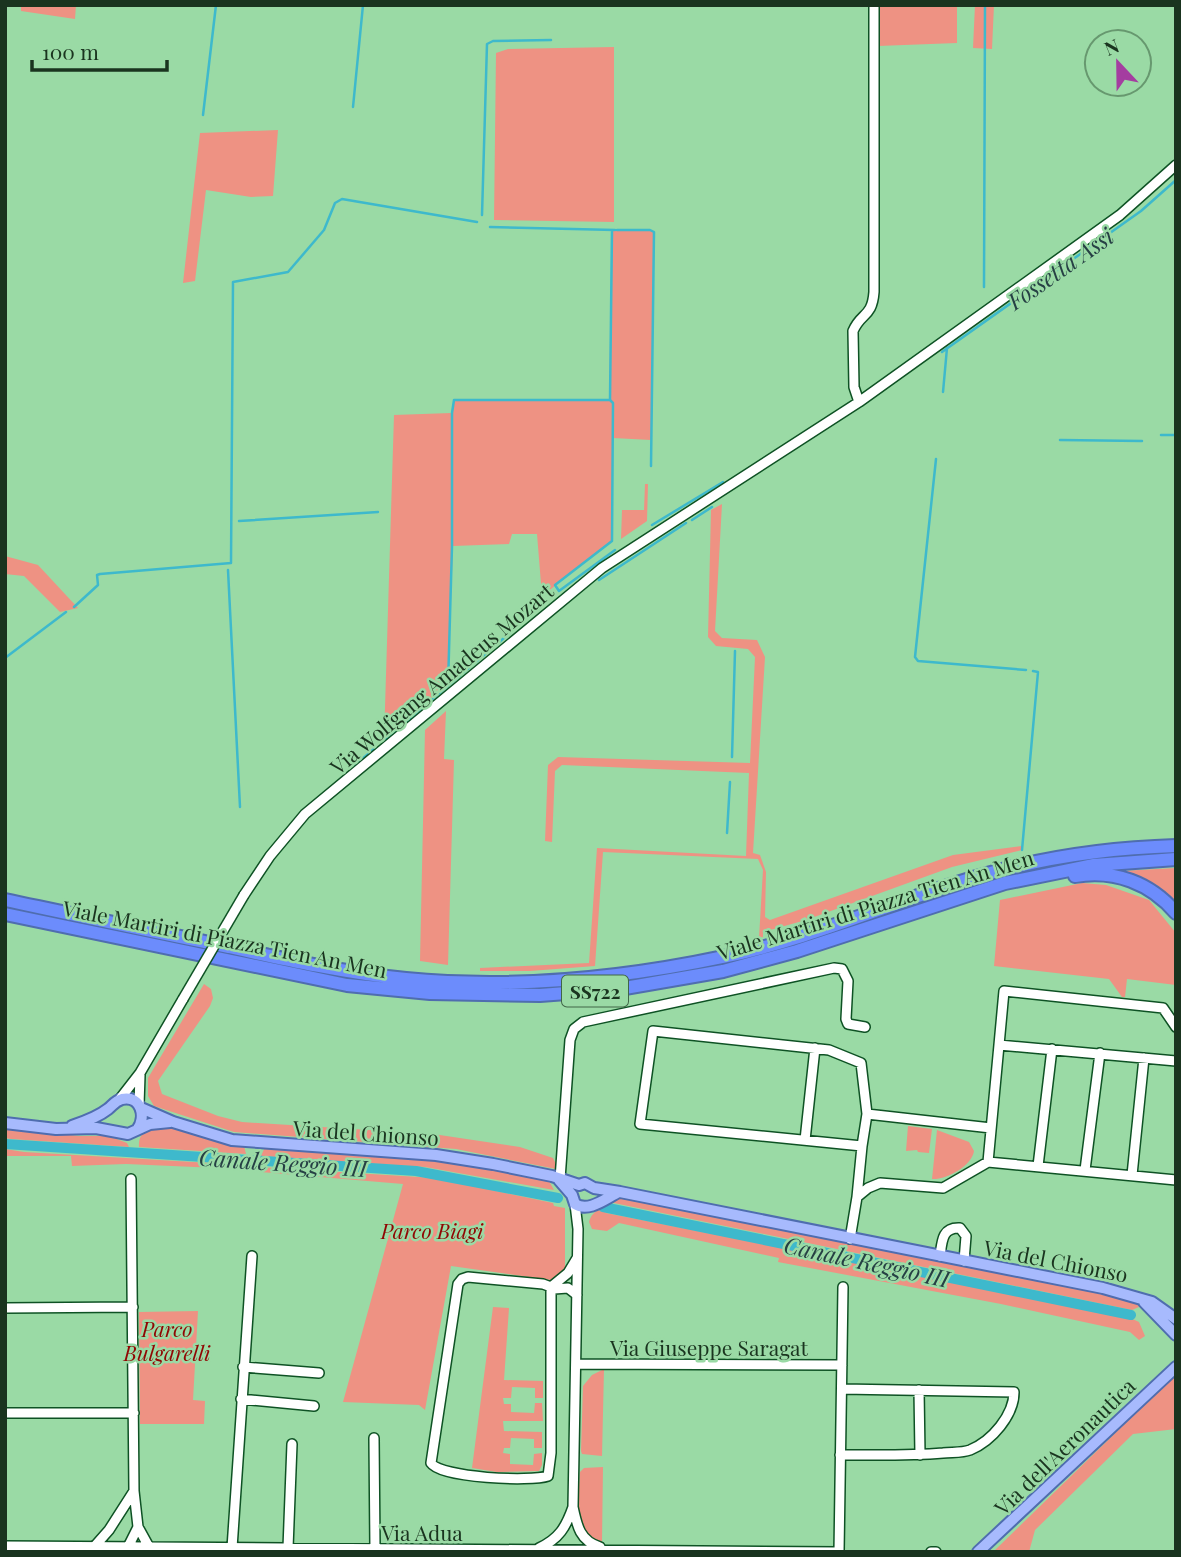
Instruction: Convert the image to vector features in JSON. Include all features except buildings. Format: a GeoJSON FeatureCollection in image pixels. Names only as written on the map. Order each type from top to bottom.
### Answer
{"type":"FeatureCollection","features":[{"type":"Feature","properties":{"kind":"highway","name":"Viale Martiri di Piazza Tien An Men"},"geometry":{"type":"LineString","coordinates":[[5,900],[282,959],[370,974],[442,981],[539,982],[642,972],[726,957],[807,934],[1009,868],[1109,850],[1176,846]]}},
{"type":"Feature","properties":{"kind":"highway","name":"Viale Martiri di Piazza Tien An Men"},"geometry":{"type":"LineString","coordinates":[[5,914],[347,985],[429,993],[540,995],[632,987],[734,968],[797,951],[1005,883],[1094,865],[1176,859]]}},
{"type":"Feature","properties":{"kind":"highway","name":"SS722"},"geometry":{"type":"LineString","coordinates":[[1005,883],[1083,875],[1114,876],[1141,885],[1164,900],[1176,913]]}},
{"type":"Feature","properties":{"kind":"main road","name":"Via del Chionso"},"geometry":{"type":"LineString","coordinates":[[119,1100],[128,1099],[173,1122],[232,1140],[436,1155],[493,1164],[579,1185],[585,1183],[594,1188],[1140,1297],[1160,1306],[1176,1318]]}},
{"type":"Feature","properties":{"kind":"main road"},"geometry":{"type":"LineString","coordinates":[[66,1129],[110,1108],[119,1100]]}},
{"type":"Feature","properties":{"kind":"main road"},"geometry":{"type":"LineString","coordinates":[[137,1130],[143,1117],[140,1106]]}},
{"type":"Feature","properties":{"kind":"main road"},"geometry":{"type":"LineString","coordinates":[[110,1108],[108,1121],[114,1130]]}},
{"type":"Feature","properties":{"kind":"main road","name":"Via del Chionso"},"geometry":{"type":"LineString","coordinates":[[5,1123],[114,1130],[128,1134],[150,1124],[173,1122]]}},
{"type":"Feature","properties":{"kind":"main road"},"geometry":{"type":"LineString","coordinates":[[558,1179],[574,1200],[590,1206],[620,1192]]}},
{"type":"Feature","properties":{"kind":"main road"},"geometry":{"type":"LineString","coordinates":[[574,1200],[579,1185]]}},
{"type":"Feature","properties":{"kind":"main road"},"geometry":{"type":"LineString","coordinates":[[590,1206],[597,1196],[594,1188]]}},
{"type":"Feature","properties":{"kind":"main road","name":"Via del Chionso"},"geometry":{"type":"LineString","coordinates":[[1140,1297],[1176,1335]]}},
{"type":"Feature","properties":{"kind":"main road","name":"Via dell'Aeronautica"},"geometry":{"type":"LineString","coordinates":[[983,1550],[1171,1370],[1176,1355]]}},
{"type":"Feature","properties":{"kind":"street"},"geometry":{"type":"LineString","coordinates":[[859,402],[854,387],[853,331],[856,324],[872,309],[874,292],[874,5]]}},
{"type":"Feature","properties":{"kind":"street","name":"Via Wolfgang Amadeus Mozart"},"geometry":{"type":"LineString","coordinates":[[119,1100],[140,1073],[244,895],[270,856],[305,814],[582,583],[642,541],[859,402],[1119,215],[1176,165]]}},
{"type":"Feature","properties":{"kind":"street"},"geometry":{"type":"LineString","coordinates":[[558,1179],[570,1040],[574,1029],[583,1022],[834,968],[842,969],[848,981],[848,1024],[865,1027]]}},
{"type":"Feature","properties":{"kind":"street"},"geometry":{"type":"LineString","coordinates":[[988,1161],[1004,991],[1163,1009],[1176,1027]]}},
{"type":"Feature","properties":{"kind":"street"},"geometry":{"type":"LineString","coordinates":[[850,1239],[867,1114],[861,1063],[829,1050],[653,1031],[640,1124],[862,1146]]}},
{"type":"Feature","properties":{"kind":"street"},"geometry":{"type":"LineString","coordinates":[[999,1045],[1176,1060]]}},
{"type":"Feature","properties":{"kind":"street"},"geometry":{"type":"LineString","coordinates":[[805,1140],[815,1048]]}},
{"type":"Feature","properties":{"kind":"street"},"geometry":{"type":"LineString","coordinates":[[1038,1166],[1052,1049]]}},
{"type":"Feature","properties":{"kind":"street"},"geometry":{"type":"LineString","coordinates":[[1085,1170],[1100,1053]]}},
{"type":"Feature","properties":{"kind":"street"},"geometry":{"type":"LineString","coordinates":[[1132,1175],[1144,1058]]}},
{"type":"Feature","properties":{"kind":"street","name":"Via Wolfgang Amadeus Mozart"},"geometry":{"type":"LineString","coordinates":[[140,1073],[140,1106]]}},
{"type":"Feature","properties":{"kind":"street"},"geometry":{"type":"LineString","coordinates":[[867,1114],[991,1128]]}},
{"type":"Feature","properties":{"kind":"street"},"geometry":{"type":"LineString","coordinates":[[857,1197],[868,1188],[880,1184],[948,1186],[988,1161],[1176,1180]]}},
{"type":"Feature","properties":{"kind":"street"},"geometry":{"type":"LineString","coordinates":[[131,1179],[134,1491],[138,1527],[149,1547]]}},
{"type":"Feature","properties":{"kind":"street"},"geometry":{"type":"LineString","coordinates":[[538,1549],[558,1537],[567,1526],[573,1507],[578,1256],[574,1200]]}},
{"type":"Feature","properties":{"kind":"street"},"geometry":{"type":"LineString","coordinates":[[578,1229],[590,1206]]}},
{"type":"Feature","properties":{"kind":"street","name":"Via del Chionso"},"geometry":{"type":"LineString","coordinates":[[940,1256],[944,1233],[949,1229],[960,1228],[967,1236],[964,1261]]}},
{"type":"Feature","properties":{"kind":"street"},"geometry":{"type":"LineString","coordinates":[[232,1548],[252,1256]]}},
{"type":"Feature","properties":{"kind":"street"},"geometry":{"type":"LineString","coordinates":[[551,1287],[568,1273],[578,1256]]}},
{"type":"Feature","properties":{"kind":"street"},"geometry":{"type":"LineString","coordinates":[[551,1287],[551,1472],[544,1478],[487,1477],[435,1468],[430,1460],[459,1281],[468,1277],[543,1284],[551,1287],[554,1289],[568,1288],[577,1295]]}},
{"type":"Feature","properties":{"kind":"street"},"geometry":{"type":"LineString","coordinates":[[839,1552],[843,1287]]}},
{"type":"Feature","properties":{"kind":"street"},"geometry":{"type":"LineString","coordinates":[[5,1308],[133,1307]]}},
{"type":"Feature","properties":{"kind":"street","name":"Via Giuseppe Saragat"},"geometry":{"type":"LineString","coordinates":[[576,1364],[842,1365]]}},
{"type":"Feature","properties":{"kind":"street"},"geometry":{"type":"LineString","coordinates":[[243,1367],[319,1373]]}},
{"type":"Feature","properties":{"kind":"street"},"geometry":{"type":"LineString","coordinates":[[840,1455],[920,1455],[970,1450],[1005,1420],[1014,1400],[1014,1392],[842,1389]]}},
{"type":"Feature","properties":{"kind":"street"},"geometry":{"type":"LineString","coordinates":[[919,1390],[920,1455]]}},
{"type":"Feature","properties":{"kind":"street"},"geometry":{"type":"LineString","coordinates":[[241,1399],[314,1406]]}},
{"type":"Feature","properties":{"kind":"street"},"geometry":{"type":"LineString","coordinates":[[5,1413],[134,1413]]}},
{"type":"Feature","properties":{"kind":"street"},"geometry":{"type":"LineString","coordinates":[[374,1438],[375,1549]]}},
{"type":"Feature","properties":{"kind":"street"},"geometry":{"type":"LineString","coordinates":[[288,1548],[292,1444]]}},
{"type":"Feature","properties":{"kind":"street"},"geometry":{"type":"LineString","coordinates":[[94,1547],[113,1525],[134,1491]]}},
{"type":"Feature","properties":{"kind":"street"},"geometry":{"type":"LineString","coordinates":[[573,1507],[581,1534],[592,1545],[609,1550]]}},
{"type":"Feature","properties":{"kind":"street"},"geometry":{"type":"LineString","coordinates":[[113,1525],[124,1547],[138,1527]]}},
{"type":"Feature","properties":{"kind":"street"},"geometry":{"type":"LineString","coordinates":[[574,1551],[581,1534]]}},
{"type":"Feature","properties":{"kind":"street"},"geometry":{"type":"LineString","coordinates":[[558,1537],[557,1543],[561,1550]]}},
{"type":"Feature","properties":{"kind":"street","name":"Via Adua"},"geometry":{"type":"LineString","coordinates":[[7,1548],[839,1552]]}},
{"type":"Feature","properties":{"kind":"green space"},"geometry":{"type":"Polygon","coordinates":[[[21,5],[76,5],[75,19],[21,11],[21,5]]]}},
{"type":"Feature","properties":{"kind":"green space"},"geometry":{"type":"Polygon","coordinates":[[[874,5],[957,5],[957,43],[878,46],[877,272],[868,272],[874,5]]]}},
{"type":"Feature","properties":{"kind":"green space"},"geometry":{"type":"Polygon","coordinates":[[[975,5],[994,5],[992,49],[973,48],[975,5]]]}},
{"type":"Feature","properties":{"kind":"green space"},"geometry":{"type":"Polygon","coordinates":[[[614,47],[614,222],[494,220],[496,53],[508,49],[614,47]]]}},
{"type":"Feature","properties":{"kind":"green space"},"geometry":{"type":"Polygon","coordinates":[[[278,130],[273,196],[251,197],[206,190],[195,281],[183,283],[200,133],[278,130]]]}},
{"type":"Feature","properties":{"kind":"green space"},"geometry":{"type":"Polygon","coordinates":[[[612,230],[654,232],[651,440],[613,438],[612,541],[542,596],[537,534],[512,534],[509,544],[453,546],[448,683],[384,740],[394,415],[451,413],[454,400],[609,400],[612,230]]]}},
{"type":"Feature","properties":{"kind":"green space"},"geometry":{"type":"Polygon","coordinates":[[[645,484],[648,484],[647,521],[621,539],[622,510],[644,510],[645,484]]]}},
{"type":"Feature","properties":{"kind":"green space"},"geometry":{"type":"Polygon","coordinates":[[[722,504],[715,631],[722,638],[757,640],[765,657],[753,853],[760,855],[766,872],[765,917],[770,920],[953,855],[1022,846],[1022,850],[952,867],[806,920],[763,932],[763,937],[759,938],[763,870],[758,859],[603,852],[595,966],[530,971],[480,971],[480,968],[589,963],[597,848],[746,856],[749,773],[562,765],[555,771],[552,842],[545,841],[548,765],[558,757],[750,763],[755,657],[748,649],[716,646],[708,637],[711,510],[722,504]]]}},
{"type":"Feature","properties":{"kind":"green space"},"geometry":{"type":"Polygon","coordinates":[[[5,556],[38,565],[78,608],[60,612],[24,576],[5,574],[5,556]]]}},
{"type":"Feature","properties":{"kind":"green space"},"geometry":{"type":"Polygon","coordinates":[[[446,711],[444,759],[454,760],[448,965],[420,961],[425,730],[446,711]]]}},
{"type":"Feature","properties":{"kind":"green space"},"geometry":{"type":"Polygon","coordinates":[[[1176,868],[1176,904],[1151,884],[1121,871],[1176,868]]]}},
{"type":"Feature","properties":{"kind":"green space"},"geometry":{"type":"Polygon","coordinates":[[[1082,883],[1106,885],[1149,900],[1176,933],[1176,985],[1127,979],[1125,997],[1122,997],[1109,979],[994,966],[1000,900],[1082,883]]]}},
{"type":"Feature","properties":{"kind":"green space"},"geometry":{"type":"Polygon","coordinates":[[[204,984],[211,989],[213,998],[210,1006],[158,1081],[162,1094],[218,1116],[242,1122],[433,1134],[520,1147],[553,1158],[556,1169],[456,1149],[234,1132],[154,1106],[148,1096],[148,1078],[204,984]]]}},
{"type":"Feature","properties":{"kind":"green space"},"geometry":{"type":"Polygon","coordinates":[[[159,1125],[244,1146],[246,1154],[139,1147],[142,1135],[159,1125]]]}},
{"type":"Feature","properties":{"kind":"green space"},"geometry":{"type":"Polygon","coordinates":[[[908,1126],[932,1129],[929,1153],[906,1151],[908,1126]]]}},
{"type":"Feature","properties":{"kind":"green space"},"geometry":{"type":"Polygon","coordinates":[[[5,1128],[79,1136],[109,1136],[127,1143],[129,1147],[11,1139],[5,1138],[5,1128]]]}},
{"type":"Feature","properties":{"kind":"green space"},"geometry":{"type":"Polygon","coordinates":[[[937,1130],[969,1142],[974,1151],[969,1162],[958,1171],[932,1179],[937,1130]]]}},
{"type":"Feature","properties":{"kind":"green space"},"geometry":{"type":"Polygon","coordinates":[[[265,1147],[454,1161],[549,1181],[554,1190],[425,1167],[261,1156],[265,1147]]]}},
{"type":"Feature","properties":{"kind":"green space"},"geometry":{"type":"Polygon","coordinates":[[[5,1149],[244,1165],[241,1169],[126,1164],[72,1166],[71,1156],[5,1156],[5,1149]]]}},
{"type":"Feature","properties":{"kind":"green space","name":"Parco Biagi"},"geometry":{"type":"Polygon","coordinates":[[[259,1167],[435,1178],[553,1203],[554,1206],[565,1208],[565,1270],[551,1280],[451,1266],[425,1410],[419,1405],[343,1402],[403,1184],[261,1172],[259,1167]]]}},
{"type":"Feature","properties":{"kind":"green space"},"geometry":{"type":"Polygon","coordinates":[[[621,1196],[1135,1298],[1139,1307],[1132,1310],[614,1203],[613,1200],[621,1196]]]}},
{"type":"Feature","properties":{"kind":"green space"},"geometry":{"type":"Polygon","coordinates":[[[601,1209],[606,1213],[1126,1316],[1139,1322],[1145,1336],[1139,1340],[1130,1332],[1001,1304],[778,1262],[779,1258],[619,1223],[607,1231],[592,1229],[589,1222],[591,1217],[601,1209]]]}},
{"type":"Feature","properties":{"kind":"green space"},"geometry":{"type":"Polygon","coordinates":[[[493,1307],[509,1308],[504,1380],[543,1381],[543,1398],[535,1398],[535,1388],[512,1387],[511,1398],[503,1398],[504,1404],[511,1404],[511,1412],[534,1413],[535,1403],[542,1403],[543,1421],[503,1421],[504,1431],[542,1432],[542,1448],[534,1448],[534,1439],[511,1438],[510,1448],[504,1448],[503,1453],[510,1454],[510,1464],[533,1465],[534,1454],[542,1453],[539,1471],[497,1472],[472,1468],[493,1307]]]}},
{"type":"Feature","properties":{"kind":"green space","name":"Parco Bulgarelli"},"geometry":{"type":"Polygon","coordinates":[[[198,1311],[193,1400],[205,1401],[204,1424],[140,1424],[139,1312],[198,1311]]]}},
{"type":"Feature","properties":{"kind":"green space"},"geometry":{"type":"Polygon","coordinates":[[[604,1369],[602,1456],[582,1454],[583,1386],[592,1375],[604,1369]]]}},
{"type":"Feature","properties":{"kind":"green space"},"geometry":{"type":"Polygon","coordinates":[[[1176,1374],[1176,1429],[1133,1434],[1035,1530],[1029,1552],[993,1552],[1176,1374]]]}},
{"type":"Feature","properties":{"kind":"green space"},"geometry":{"type":"Polygon","coordinates":[[[603,1467],[602,1542],[585,1530],[578,1503],[580,1472],[584,1468],[603,1467]]]}},
{"type":"Feature","properties":{"kind":"waterway"},"geometry":{"type":"LineString","coordinates":[[203,115],[216,5]]}},
{"type":"Feature","properties":{"kind":"waterway"},"geometry":{"type":"LineString","coordinates":[[353,107],[363,5]]}},
{"type":"Feature","properties":{"kind":"waterway"},"geometry":{"type":"LineString","coordinates":[[984,287],[985,5]]}},
{"type":"Feature","properties":{"kind":"waterway"},"geometry":{"type":"LineString","coordinates":[[482,215],[487,44],[493,41],[551,40]]}},
{"type":"Feature","properties":{"kind":"waterway","name":"Fossetta Assi"},"geometry":{"type":"LineString","coordinates":[[942,352],[1141,211],[1176,180]]}},
{"type":"Feature","properties":{"kind":"waterway"},"geometry":{"type":"LineString","coordinates":[[74,607],[98,585],[97,575],[100,574],[231,563],[233,282],[288,272],[324,230],[335,203],[342,199],[477,222]]}},
{"type":"Feature","properties":{"kind":"waterway"},"geometry":{"type":"LineString","coordinates":[[490,227],[615,230]]}},
{"type":"Feature","properties":{"kind":"waterway"},"geometry":{"type":"LineString","coordinates":[[612,230],[612,541],[555,585],[559,591],[615,550]]}},
{"type":"Feature","properties":{"kind":"waterway"},"geometry":{"type":"LineString","coordinates":[[617,230],[654,232],[651,466]]}},
{"type":"Feature","properties":{"kind":"waterway"},"geometry":{"type":"LineString","coordinates":[[943,392],[947,348]]}},
{"type":"Feature","properties":{"kind":"waterway"},"geometry":{"type":"LineString","coordinates":[[448,686],[454,400],[610,400]]}},
{"type":"Feature","properties":{"kind":"waterway"},"geometry":{"type":"LineString","coordinates":[[1161,435],[1176,435]]}},
{"type":"Feature","properties":{"kind":"waterway"},"geometry":{"type":"LineString","coordinates":[[1060,440],[1142,441]]}},
{"type":"Feature","properties":{"kind":"waterway"},"geometry":{"type":"LineString","coordinates":[[936,459],[915,657],[918,661],[1026,670]]}},
{"type":"Feature","properties":{"kind":"waterway"},"geometry":{"type":"LineString","coordinates":[[652,525],[723,482]]}},
{"type":"Feature","properties":{"kind":"waterway","name":"Fossetta Assi"},"geometry":{"type":"LineString","coordinates":[[692,520],[712,507]]}},
{"type":"Feature","properties":{"kind":"waterway"},"geometry":{"type":"LineString","coordinates":[[239,521],[378,512]]}},
{"type":"Feature","properties":{"kind":"waterway","name":"Fossetta Assi"},"geometry":{"type":"LineString","coordinates":[[599,580],[686,523]]}},
{"type":"Feature","properties":{"kind":"waterway"},"geometry":{"type":"LineString","coordinates":[[228,570],[240,807]]}},
{"type":"Feature","properties":{"kind":"waterway"},"geometry":{"type":"LineString","coordinates":[[5,658],[66,612]]}},
{"type":"Feature","properties":{"kind":"waterway"},"geometry":{"type":"LineString","coordinates":[[383,741],[511,632]]}},
{"type":"Feature","properties":{"kind":"waterway"},"geometry":{"type":"LineString","coordinates":[[732,757],[735,651]]}},
{"type":"Feature","properties":{"kind":"waterway"},"geometry":{"type":"LineString","coordinates":[[1022,850],[1038,672],[1033,671]]}},
{"type":"Feature","properties":{"kind":"waterway"},"geometry":{"type":"LineString","coordinates":[[354,766],[374,749]]}},
{"type":"Feature","properties":{"kind":"waterway"},"geometry":{"type":"LineString","coordinates":[[727,833],[730,782]]}},
{"type":"Feature","properties":{"kind":"waterway","name":"Canale Reggio III"},"geometry":{"type":"LineString","coordinates":[[5,1144],[416,1171],[558,1198]]}},
{"type":"Feature","properties":{"kind":"waterway","name":"Canale Reggio III"},"geometry":{"type":"LineString","coordinates":[[603,1207],[1131,1315]]}}]}
